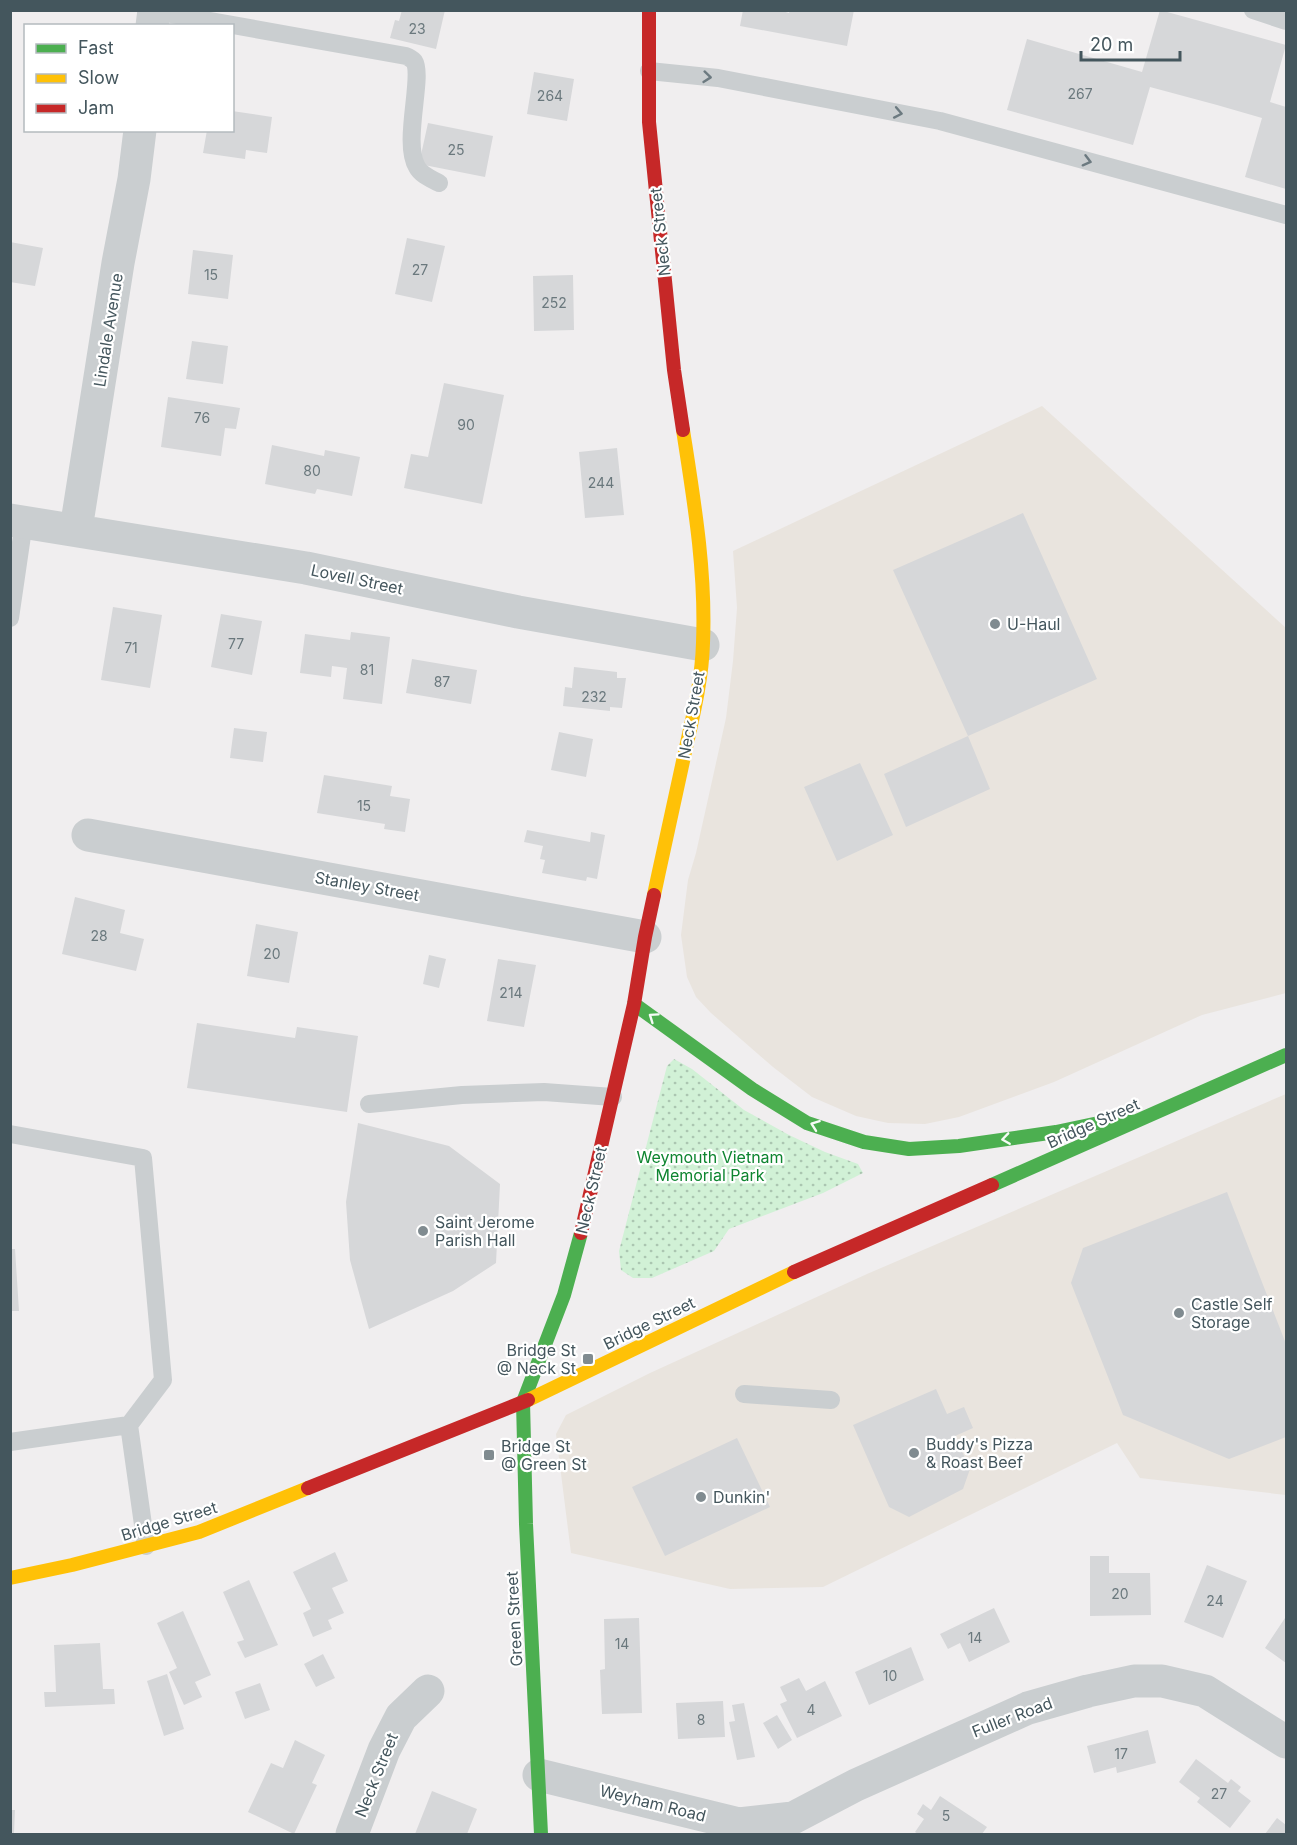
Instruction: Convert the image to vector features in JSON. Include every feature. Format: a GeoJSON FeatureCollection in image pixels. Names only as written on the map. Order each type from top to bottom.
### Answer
{"type":"FeatureCollection","features":[{"type":"Feature","properties":{"kind":"street","name":"Neck Street"},"geometry":{"type":"LineString","coordinates":[[523,1402],[564,1295],[584,1225],[634,1004],[645,937],[690,728],[703,645],[704,604],[699,535],[674,370],[649,122],[649,10]]}},
{"type":"Feature","properties":{"kind":"street","name":"Lindale Avenue"},"geometry":{"type":"LineString","coordinates":[[76,530],[140,132]]}},
{"type":"Feature","properties":{"kind":"street","name":"Lovell Street"},"geometry":{"type":"LineString","coordinates":[[17,521],[306,568],[518,612],[703,645]]}},
{"type":"Feature","properties":{"kind":"street","name":"Stanley Street"},"geometry":{"type":"LineString","coordinates":[[88,835],[645,937]]}},
{"type":"Feature","properties":{"kind":"street"},"geometry":{"type":"LineString","coordinates":[[634,1004],[761,1095],[807,1123],[864,1142],[909,1149],[959,1146],[1056,1132],[1167,1108]]}},
{"type":"Feature","properties":{"kind":"street","name":"Bridge Street"},"geometry":{"type":"LineString","coordinates":[[10,1578],[72,1565],[199,1532],[523,1402],[778,1279],[1287,1055]]}},
{"type":"Feature","properties":{"kind":"street","name":"Green Street"},"geometry":{"type":"LineString","coordinates":[[523,1402],[526,1524],[541,1834]]}},
{"type":"Feature","properties":{"kind":"street","name":"Fuller Road"},"geometry":{"type":"LineString","coordinates":[[753,1829],[793,1818],[856,1785],[1028,1708],[1134,1681],[1162,1682],[1205,1691],[1287,1742]]}},
{"type":"Feature","properties":{"kind":"street","name":"Neck Street"},"geometry":{"type":"LineString","coordinates":[[352,1834],[384,1750],[400,1717],[428,1691]]}},
{"type":"Feature","properties":{"kind":"street","name":"Weyham Road"},"geometry":{"type":"LineString","coordinates":[[539,1774],[753,1829]]}},
{"type":"Feature","properties":{"kind":"lane"},"geometry":{"type":"LineString","coordinates":[[1253,10],[1287,21]]}},
{"type":"Feature","properties":{"kind":"lane"},"geometry":{"type":"LineString","coordinates":[[154,11],[227,24]]}},
{"type":"Feature","properties":{"kind":"lane"},"geometry":{"type":"LineString","coordinates":[[234,25],[406,56],[414,61],[417,70],[412,120],[412,152],[417,168],[439,183]]}},
{"type":"Feature","properties":{"kind":"lane"},"geometry":{"type":"LineString","coordinates":[[649,70],[718,78],[940,121],[1287,215]]}},
{"type":"Feature","properties":{"kind":"lane"},"geometry":{"type":"LineString","coordinates":[[10,618],[17,521]]}},
{"type":"Feature","properties":{"kind":"lane"},"geometry":{"type":"LineString","coordinates":[[369,1104],[462,1095],[544,1092],[613,1097]]}},
{"type":"Feature","properties":{"kind":"lane"},"geometry":{"type":"LineString","coordinates":[[10,1134],[143,1158],[163,1380],[129,1425],[10,1442]]}},
{"type":"Feature","properties":{"kind":"lane"},"geometry":{"type":"LineString","coordinates":[[744,1394],[831,1400]]}},
{"type":"Feature","properties":{"kind":"lane"},"geometry":{"type":"LineString","coordinates":[[129,1425],[146,1546]]}},
{"type":"Feature","properties":{"kind":"shaded area"},"geometry":{"type":"Polygon","coordinates":[[[1042,406],[1286,628],[1286,993],[1202,1015],[1054,1082],[959,1117],[925,1124],[888,1123],[856,1116],[812,1097],[773,1067],[711,1013],[696,997],[687,977],[681,935],[688,880],[726,718],[733,661],[737,608],[733,551],[1042,406]]]}},
{"type":"Feature","properties":{"kind":"shaded area"},"geometry":{"type":"Polygon","coordinates":[[[1286,1094],[1286,1495],[1140,1478],[1117,1443],[823,1587],[730,1589],[571,1553],[556,1434],[566,1415],[650,1373],[867,1274],[1286,1094]]]}},
{"type":"Feature","properties":{"kind":"green space","name":"Weymouth Vietnam Memorial Park"},"geometry":{"type":"Polygon","coordinates":[[[674,1059],[692,1069],[744,1110],[789,1135],[858,1164],[863,1173],[823,1193],[729,1229],[714,1251],[652,1278],[633,1278],[621,1270],[619,1251],[667,1066],[674,1059]]]}},
{"type":"Feature","properties":{"kind":"building"},"geometry":{"type":"Polygon","coordinates":[[[402,10],[445,10],[436,49],[390,38],[395,20],[399,21],[402,10]]]}},
{"type":"Feature","properties":{"kind":"building"},"geometry":{"type":"Polygon","coordinates":[[[743,10],[779,10],[789,13],[790,10],[854,10],[847,46],[740,26],[743,10]]]}},
{"type":"Feature","properties":{"kind":"building"},"geometry":{"type":"Polygon","coordinates":[[[1160,10],[1286,45],[1270,102],[1286,107],[1286,189],[1245,177],[1262,118],[1217,105],[1150,87],[1133,145],[1007,110],[1027,39],[1142,72],[1160,10]]]}},
{"type":"Feature","properties":{"kind":"building"},"geometry":{"type":"Polygon","coordinates":[[[534,72],[574,79],[567,121],[527,114],[534,72]]]}},
{"type":"Feature","properties":{"kind":"building"},"geometry":{"type":"Polygon","coordinates":[[[234,111],[272,117],[267,153],[246,150],[245,159],[203,153],[207,132],[234,132],[234,111]]]}},
{"type":"Feature","properties":{"kind":"building"},"geometry":{"type":"Polygon","coordinates":[[[428,123],[493,136],[485,177],[419,164],[428,123]]]}},
{"type":"Feature","properties":{"kind":"building"},"geometry":{"type":"Polygon","coordinates":[[[407,238],[445,246],[432,302],[395,294],[407,238]]]}},
{"type":"Feature","properties":{"kind":"building"},"geometry":{"type":"Polygon","coordinates":[[[10,242],[43,248],[35,286],[10,282],[10,242]]]}},
{"type":"Feature","properties":{"kind":"building"},"geometry":{"type":"Polygon","coordinates":[[[193,250],[233,255],[228,299],[188,294],[193,250]]]}},
{"type":"Feature","properties":{"kind":"building"},"geometry":{"type":"Polygon","coordinates":[[[573,275],[574,330],[534,331],[533,276],[573,275]]]}},
{"type":"Feature","properties":{"kind":"building"},"geometry":{"type":"Polygon","coordinates":[[[192,341],[228,346],[223,384],[186,379],[192,341]]]}},
{"type":"Feature","properties":{"kind":"building"},"geometry":{"type":"Polygon","coordinates":[[[444,383],[504,395],[482,504],[404,488],[411,454],[428,457],[444,383]]]}},
{"type":"Feature","properties":{"kind":"building"},"geometry":{"type":"Polygon","coordinates":[[[168,397],[240,408],[236,429],[225,428],[221,456],[161,447],[168,397]]]}},
{"type":"Feature","properties":{"kind":"building"},"geometry":{"type":"Polygon","coordinates":[[[272,445],[324,456],[325,450],[360,457],[352,496],[317,489],[315,494],[265,484],[272,445]]]}},
{"type":"Feature","properties":{"kind":"building"},"geometry":{"type":"Polygon","coordinates":[[[617,448],[624,515],[585,518],[579,452],[617,448]]]}},
{"type":"Feature","properties":{"kind":"building","name":"U-Haul"},"geometry":{"type":"Polygon","coordinates":[[[1023,513],[1097,679],[968,736],[893,570],[1023,513]]]}},
{"type":"Feature","properties":{"kind":"building"},"geometry":{"type":"Polygon","coordinates":[[[113,607],[162,615],[150,688],[101,680],[113,607]]]}},
{"type":"Feature","properties":{"kind":"building"},"geometry":{"type":"Polygon","coordinates":[[[221,614],[262,621],[252,675],[211,667],[221,614]]]}},
{"type":"Feature","properties":{"kind":"building"},"geometry":{"type":"Polygon","coordinates":[[[351,632],[390,637],[382,704],[343,699],[347,668],[332,666],[331,677],[300,673],[305,634],[350,640],[351,632]]]}},
{"type":"Feature","properties":{"kind":"building"},"geometry":{"type":"Polygon","coordinates":[[[412,659],[477,670],[471,704],[406,693],[412,659]]]}},
{"type":"Feature","properties":{"kind":"building"},"geometry":{"type":"Polygon","coordinates":[[[574,667],[617,672],[617,678],[626,678],[622,708],[610,707],[610,711],[563,706],[565,687],[572,688],[574,667]]]}},
{"type":"Feature","properties":{"kind":"building"},"geometry":{"type":"Polygon","coordinates":[[[234,728],[267,732],[263,762],[230,758],[234,728]]]}},
{"type":"Feature","properties":{"kind":"building"},"geometry":{"type":"Polygon","coordinates":[[[559,732],[593,739],[586,777],[551,770],[559,732]]]}},
{"type":"Feature","properties":{"kind":"building"},"geometry":{"type":"Polygon","coordinates":[[[968,736],[990,789],[906,827],[884,774],[968,736]]]}},
{"type":"Feature","properties":{"kind":"building"},"geometry":{"type":"Polygon","coordinates":[[[860,763],[893,835],[837,861],[804,787],[860,763]]]}},
{"type":"Feature","properties":{"kind":"building"},"geometry":{"type":"Polygon","coordinates":[[[324,775],[392,786],[390,796],[410,799],[405,832],[384,829],[385,824],[317,813],[324,775]]]}},
{"type":"Feature","properties":{"kind":"building"},"geometry":{"type":"Polygon","coordinates":[[[527,830],[590,842],[591,832],[605,835],[597,879],[587,877],[586,881],[542,873],[545,860],[540,859],[543,846],[524,842],[527,830]]]}},
{"type":"Feature","properties":{"kind":"building"},"geometry":{"type":"Polygon","coordinates":[[[75,897],[125,910],[120,933],[144,939],[136,971],[62,954],[75,897]]]}},
{"type":"Feature","properties":{"kind":"building"},"geometry":{"type":"Polygon","coordinates":[[[256,924],[298,932],[289,983],[247,976],[256,924]]]}},
{"type":"Feature","properties":{"kind":"building"},"geometry":{"type":"Polygon","coordinates":[[[429,955],[446,959],[439,988],[423,984],[429,955]]]}},
{"type":"Feature","properties":{"kind":"building"},"geometry":{"type":"Polygon","coordinates":[[[498,959],[536,965],[524,1027],[487,1021],[498,959]]]}},
{"type":"Feature","properties":{"kind":"building"},"geometry":{"type":"Polygon","coordinates":[[[197,1023],[295,1038],[297,1027],[358,1036],[347,1112],[187,1088],[197,1023]]]}},
{"type":"Feature","properties":{"kind":"building","name":"Saint Jerome Parish Hall"},"geometry":{"type":"Polygon","coordinates":[[[358,1123],[449,1146],[500,1184],[496,1263],[453,1291],[369,1329],[350,1260],[346,1202],[358,1123]]]}},
{"type":"Feature","properties":{"kind":"building","name":"Castle Self Storage"},"geometry":{"type":"Polygon","coordinates":[[[1227,1192],[1286,1344],[1286,1437],[1229,1459],[1123,1415],[1071,1283],[1083,1248],[1227,1192]]]}},
{"type":"Feature","properties":{"kind":"building"},"geometry":{"type":"Polygon","coordinates":[[[10,1249],[15,1249],[19,1311],[10,1311],[10,1249]]]}},
{"type":"Feature","properties":{"kind":"building","name":"Buddy's Pizza & Roast Beef"},"geometry":{"type":"Polygon","coordinates":[[[936,1389],[947,1414],[964,1407],[973,1428],[955,1436],[970,1469],[963,1489],[909,1517],[889,1507],[853,1425],[936,1389]]]}},
{"type":"Feature","properties":{"kind":"building","name":"Dunkin'"},"geometry":{"type":"Polygon","coordinates":[[[737,1438],[770,1507],[665,1556],[632,1487],[737,1438]]]}},
{"type":"Feature","properties":{"kind":"building"},"geometry":{"type":"Polygon","coordinates":[[[335,1552],[348,1581],[332,1588],[344,1613],[328,1620],[332,1629],[313,1637],[303,1613],[311,1609],[293,1572],[335,1552]]]}},
{"type":"Feature","properties":{"kind":"building"},"geometry":{"type":"Polygon","coordinates":[[[1090,1556],[1109,1556],[1109,1573],[1150,1573],[1151,1615],[1090,1616],[1090,1556]]]}},
{"type":"Feature","properties":{"kind":"building"},"geometry":{"type":"Polygon","coordinates":[[[1207,1565],[1247,1581],[1223,1638],[1184,1622],[1207,1565]]]}},
{"type":"Feature","properties":{"kind":"building"},"geometry":{"type":"Polygon","coordinates":[[[249,1580],[278,1645],[245,1658],[237,1642],[244,1640],[223,1592],[249,1580]]]}},
{"type":"Feature","properties":{"kind":"building"},"geometry":{"type":"Polygon","coordinates":[[[994,1608],[1010,1642],[969,1662],[960,1643],[948,1649],[940,1634],[994,1608]]]}},
{"type":"Feature","properties":{"kind":"building"},"geometry":{"type":"Polygon","coordinates":[[[183,1611],[211,1675],[195,1682],[202,1697],[184,1705],[169,1672],[177,1668],[157,1623],[183,1611]]]}},
{"type":"Feature","properties":{"kind":"building"},"geometry":{"type":"Polygon","coordinates":[[[639,1618],[642,1713],[602,1714],[600,1670],[605,1669],[604,1619],[639,1618]]]}},
{"type":"Feature","properties":{"kind":"building"},"geometry":{"type":"Polygon","coordinates":[[[1286,1619],[1286,1663],[1265,1648],[1286,1619]]]}},
{"type":"Feature","properties":{"kind":"building"},"geometry":{"type":"Polygon","coordinates":[[[100,1643],[103,1689],[114,1689],[115,1704],[45,1707],[44,1692],[56,1692],[54,1645],[100,1643]]]}},
{"type":"Feature","properties":{"kind":"building"},"geometry":{"type":"Polygon","coordinates":[[[911,1647],[924,1680],[869,1705],[855,1672],[911,1647]]]}},
{"type":"Feature","properties":{"kind":"building"},"geometry":{"type":"Polygon","coordinates":[[[323,1654],[335,1678],[316,1687],[304,1664],[323,1654]]]}},
{"type":"Feature","properties":{"kind":"building"},"geometry":{"type":"Polygon","coordinates":[[[167,1674],[184,1729],[164,1736],[147,1681],[167,1674]]]}},
{"type":"Feature","properties":{"kind":"building"},"geometry":{"type":"Polygon","coordinates":[[[799,1678],[806,1691],[825,1681],[842,1716],[797,1738],[780,1704],[787,1701],[780,1687],[799,1678]]]}},
{"type":"Feature","properties":{"kind":"building"},"geometry":{"type":"Polygon","coordinates":[[[260,1683],[270,1710],[245,1719],[235,1692],[260,1683]]]}},
{"type":"Feature","properties":{"kind":"building"},"geometry":{"type":"Polygon","coordinates":[[[723,1701],[725,1737],[678,1739],[676,1703],[723,1701]]]}},
{"type":"Feature","properties":{"kind":"building"},"geometry":{"type":"Polygon","coordinates":[[[744,1703],[755,1757],[737,1760],[729,1722],[735,1721],[732,1705],[744,1703]]]}},
{"type":"Feature","properties":{"kind":"building"},"geometry":{"type":"Polygon","coordinates":[[[777,1715],[792,1740],[778,1749],[763,1723],[777,1715]]]}},
{"type":"Feature","properties":{"kind":"building"},"geometry":{"type":"Polygon","coordinates":[[[1148,1730],[1156,1763],[1117,1773],[1116,1767],[1094,1773],[1087,1746],[1148,1730]]]}},
{"type":"Feature","properties":{"kind":"building"},"geometry":{"type":"Polygon","coordinates":[[[295,1740],[325,1755],[312,1783],[317,1785],[294,1834],[248,1812],[271,1763],[283,1768],[295,1740]]]}},
{"type":"Feature","properties":{"kind":"building"},"geometry":{"type":"Polygon","coordinates":[[[1196,1759],[1228,1783],[1231,1779],[1241,1787],[1238,1791],[1251,1801],[1230,1828],[1197,1802],[1200,1798],[1179,1782],[1196,1759]]]}},
{"type":"Feature","properties":{"kind":"building"},"geometry":{"type":"Polygon","coordinates":[[[432,1791],[477,1809],[467,1834],[415,1834],[432,1791]]]}},
{"type":"Feature","properties":{"kind":"building"},"geometry":{"type":"Polygon","coordinates":[[[940,1796],[987,1827],[982,1834],[918,1834],[915,1832],[924,1819],[917,1814],[923,1804],[931,1810],[940,1796]]]}},
{"type":"Feature","properties":{"kind":"building"},"geometry":{"type":"Polygon","coordinates":[[[10,1810],[15,1810],[14,1833],[10,1833],[10,1810]]]}},
{"type":"Feature","properties":{"kind":"building"},"geometry":{"type":"Polygon","coordinates":[[[1277,1818],[1286,1825],[1286,1834],[1265,1834],[1277,1818]]]}},
{"type":"Feature","properties":{"kind":"traffic: fast"},"geometry":{"type":"LineString","coordinates":[[634,1004],[752,1089],[807,1123],[864,1142],[909,1149],[959,1146],[1056,1132],[1127,1117]]}},
{"type":"Feature","properties":{"kind":"traffic: fast"},"geometry":{"type":"LineString","coordinates":[[992,1185],[1286,1055]]}},
{"type":"Feature","properties":{"kind":"traffic: fast"},"geometry":{"type":"LineString","coordinates":[[541,1834],[526,1524],[523,1402],[564,1295],[581,1233]]}},
{"type":"Feature","properties":{"kind":"traffic: slow"},"geometry":{"type":"LineString","coordinates":[[654,895],[694,711],[702,657],[701,563],[683,430]]}},
{"type":"Feature","properties":{"kind":"traffic: slow"},"geometry":{"type":"LineString","coordinates":[[528,1400],[794,1272]]}},
{"type":"Feature","properties":{"kind":"traffic: slow"},"geometry":{"type":"LineString","coordinates":[[10,1578],[72,1565],[199,1532],[308,1488]]}},
{"type":"Feature","properties":{"kind":"traffic: jam"},"geometry":{"type":"LineString","coordinates":[[649,10],[649,122],[674,370],[683,430]]}},
{"type":"Feature","properties":{"kind":"traffic: jam"},"geometry":{"type":"LineString","coordinates":[[581,1233],[634,1004],[654,895]]}},
{"type":"Feature","properties":{"kind":"traffic: jam"},"geometry":{"type":"LineString","coordinates":[[794,1272],[992,1185]]}},
{"type":"Feature","properties":{"kind":"traffic: jam"},"geometry":{"type":"LineString","coordinates":[[308,1488],[528,1400]]}},
{"type":"Feature","properties":{"kind":"place","name":"U-Haul"},"geometry":{"type":"Point","coordinates":[995,624]}},
{"type":"Feature","properties":{"kind":"place","name":"Saint Jerome Parish Hall"},"geometry":{"type":"Point","coordinates":[423,1231]}},
{"type":"Feature","properties":{"kind":"place","name":"Castle Self Storage"},"geometry":{"type":"Point","coordinates":[1179,1313]}},
{"type":"Feature","properties":{"kind":"place","name":"Bridge St @ Neck St"},"geometry":{"type":"Point","coordinates":[588,1359]}},
{"type":"Feature","properties":{"kind":"place","name":"Buddy's Pizza & Roast Beef"},"geometry":{"type":"Point","coordinates":[914,1453]}},
{"type":"Feature","properties":{"kind":"place","name":"Bridge St @ Green St"},"geometry":{"type":"Point","coordinates":[489,1455]}},
{"type":"Feature","properties":{"kind":"place","name":"Dunkin'"},"geometry":{"type":"Point","coordinates":[701,1497]}}]}
